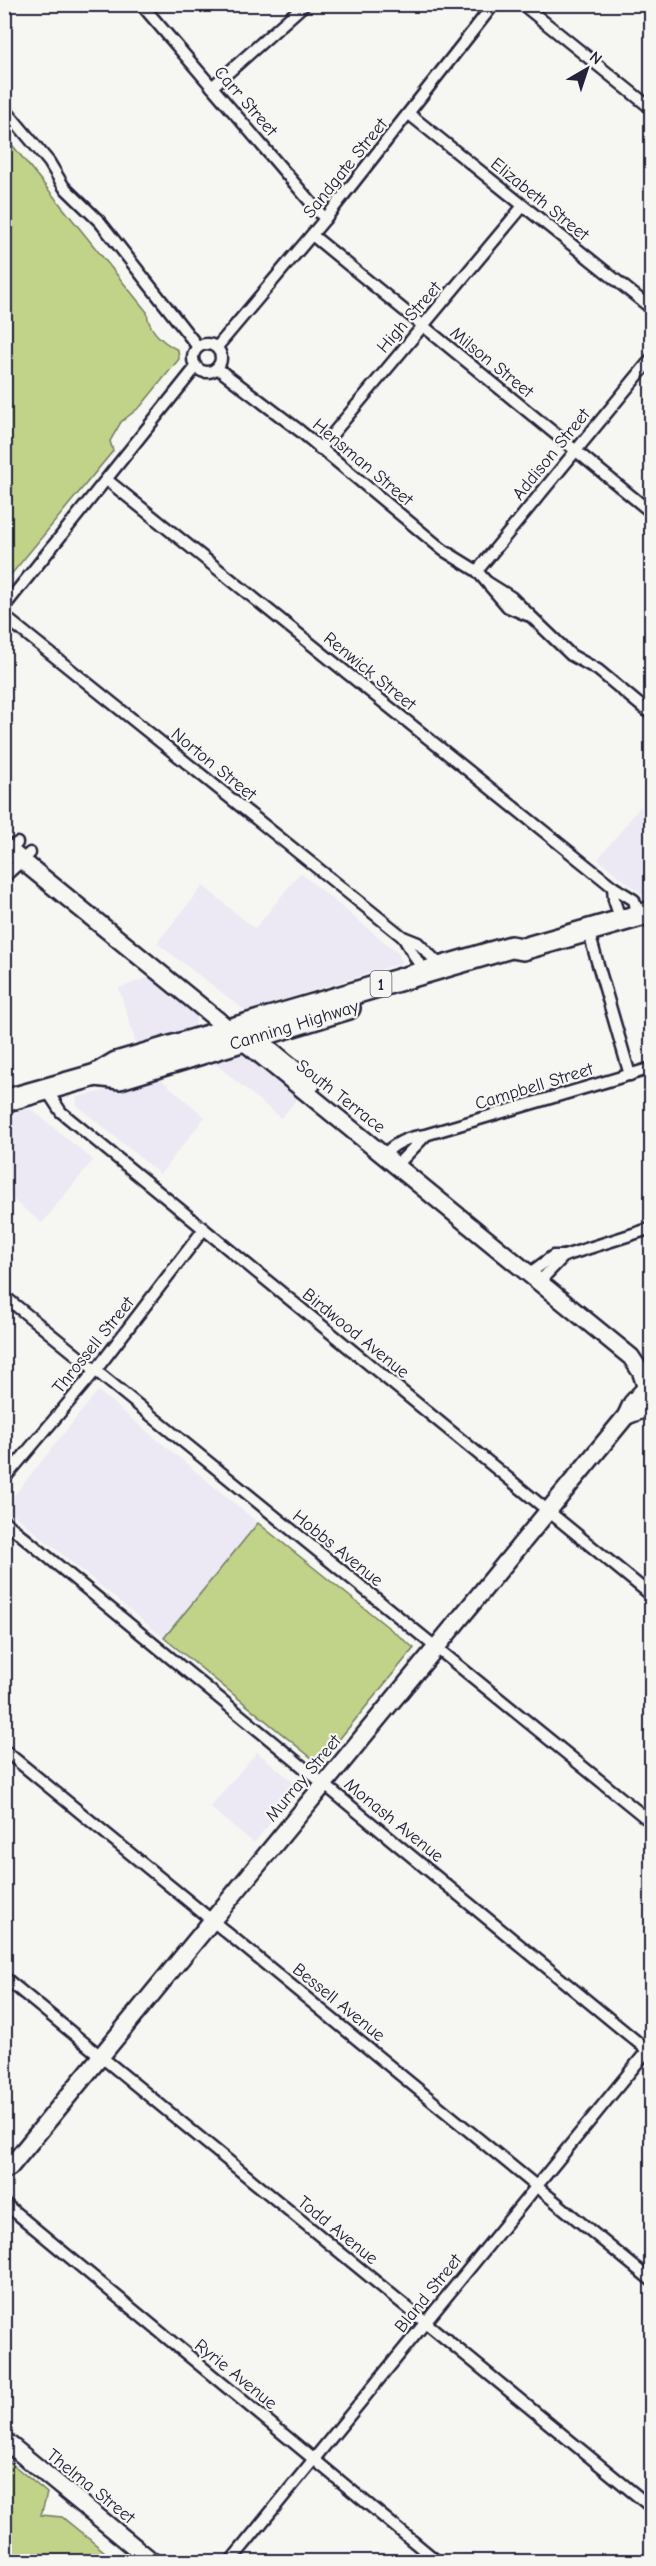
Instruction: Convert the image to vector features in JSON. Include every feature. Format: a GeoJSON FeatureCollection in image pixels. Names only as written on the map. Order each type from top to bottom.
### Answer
{"type":"FeatureCollection","features":[{"type":"Feature","properties":{"kind":"highway","name":"Canning Highway"},"geometry":{"type":"LineString","coordinates":[[4,1101],[96,1075],[120,1078],[433,969],[511,947],[523,949],[637,916]]}},
{"type":"Feature","properties":{"kind":"highway","name":"Canning Highway"},"geometry":{"type":"LineString","coordinates":[[242,1034],[516,958],[523,949]]}},
{"type":"Feature","properties":{"kind":"main road","name":"South Terrace"},"geometry":{"type":"LineString","coordinates":[[13,849],[537,1275],[631,1357],[641,1372],[648,1393]]}},
{"type":"Feature","properties":{"kind":"main road","name":"South Terrace"},"geometry":{"type":"LineString","coordinates":[[537,1275],[591,1313],[651,1366]]}},
{"type":"Feature","properties":{"kind":"main road","name":"Murray Street"},"geometry":{"type":"LineString","coordinates":[[4,2184],[7,2168],[626,1416],[632,1403],[648,1393]]}},
{"type":"Feature","properties":{"kind":"main road","name":"Thelma Street"},"geometry":{"type":"LineString","coordinates":[[4,2440],[153,2562]]}},
{"type":"Feature","properties":{"kind":"street","name":"Carr Street"},"geometry":{"type":"LineString","coordinates":[[141,4],[325,219]]}},
{"type":"Feature","properties":{"kind":"street"},"geometry":{"type":"LineString","coordinates":[[212,87],[305,4]]}},
{"type":"Feature","properties":{"kind":"street","name":"Sandgate Street"},"geometry":{"type":"LineString","coordinates":[[217,348],[325,219],[494,4]]}},
{"type":"Feature","properties":{"kind":"street"},"geometry":{"type":"LineString","coordinates":[[522,4],[651,109]]}},
{"type":"Feature","properties":{"kind":"street"},"geometry":{"type":"LineString","coordinates":[[4,108],[49,162],[64,186],[100,222],[198,347]]}},
{"type":"Feature","properties":{"kind":"street","name":"Elizabeth Street"},"geometry":{"type":"LineString","coordinates":[[409,114],[651,309]]}},
{"type":"Feature","properties":{"kind":"street","name":"High Street"},"geometry":{"type":"LineString","coordinates":[[320,449],[523,206]]}},
{"type":"Feature","properties":{"kind":"street","name":"Milson Street"},"geometry":{"type":"LineString","coordinates":[[312,235],[651,513]]}},
{"type":"Feature","properties":{"kind":"street"},"geometry":{"type":"LineString","coordinates":[[206,344],[217,348],[221,355],[217,368],[209,372],[196,367],[193,354],[198,347],[206,344]]}},
{"type":"Feature","properties":{"kind":"street","name":"Addison Street"},"geometry":{"type":"LineString","coordinates":[[477,571],[651,358]]}},
{"type":"Feature","properties":{"kind":"street"},"geometry":{"type":"LineString","coordinates":[[4,607],[196,367]]}},
{"type":"Feature","properties":{"kind":"street","name":"Hensman Street"},"geometry":{"type":"LineString","coordinates":[[217,368],[443,550],[477,571],[487,582],[506,593],[571,655],[598,670],[651,715]]}},
{"type":"Feature","properties":{"kind":"street","name":"Renwick Street"},"geometry":{"type":"LineString","coordinates":[[107,480],[613,887],[634,900],[637,916]]}},
{"type":"Feature","properties":{"kind":"street","name":"Norton Street"},"geometry":{"type":"LineString","coordinates":[[4,616],[403,937],[433,969]]}},
{"type":"Feature","properties":{"kind":"street"},"geometry":{"type":"LineString","coordinates":[[4,877],[13,849]]}},
{"type":"Feature","properties":{"kind":"street"},"geometry":{"type":"LineString","coordinates":[[613,887],[614,900],[637,916]]}},
{"type":"Feature","properties":{"kind":"street"},"geometry":{"type":"LineString","coordinates":[[588,930],[630,1075]]}},
{"type":"Feature","properties":{"kind":"street","name":"Norton Street"},"geometry":{"type":"LineString","coordinates":[[403,937],[418,943],[433,969]]}},
{"type":"Feature","properties":{"kind":"street","name":"Campbell Street"},"geometry":{"type":"LineString","coordinates":[[393,1157],[411,1137],[425,1135],[651,1068]]}},
{"type":"Feature","properties":{"kind":"street","name":"Birdwood Avenue"},"geometry":{"type":"LineString","coordinates":[[46,1089],[61,1112],[651,1596]]}},
{"type":"Feature","properties":{"kind":"street","name":"Campbell Street"},"geometry":{"type":"LineString","coordinates":[[393,1157],[425,1135]]}},
{"type":"Feature","properties":{"kind":"street"},"geometry":{"type":"LineString","coordinates":[[537,1275],[553,1256],[564,1256],[651,1228]]}},
{"type":"Feature","properties":{"kind":"street","name":"Throssell Street"},"geometry":{"type":"LineString","coordinates":[[4,1479],[96,1370],[204,1230]]}},
{"type":"Feature","properties":{"kind":"street","name":"Hobbs Avenue"},"geometry":{"type":"LineString","coordinates":[[4,1296],[651,1823]]}},
{"type":"Feature","properties":{"kind":"street","name":"Monash Avenue"},"geometry":{"type":"LineString","coordinates":[[4,1521],[650,2049]]}},
{"type":"Feature","properties":{"kind":"street","name":"Bessell Avenue"},"geometry":{"type":"LineString","coordinates":[[4,1750],[651,2281]]}},
{"type":"Feature","properties":{"kind":"street","name":"Todd Avenue"},"geometry":{"type":"LineString","coordinates":[[4,1977],[651,2508]]}},
{"type":"Feature","properties":{"kind":"street","name":"Bland Street"},"geometry":{"type":"LineString","coordinates":[[230,2562],[650,2049]]}},
{"type":"Feature","properties":{"kind":"street","name":"Ryrie Avenue"},"geometry":{"type":"LineString","coordinates":[[4,2203],[9,2211],[438,2562]]}},
{"type":"Feature","properties":{"kind":"shaded area"},"geometry":{"type":"Polygon","coordinates":[[[640,807],[652,816],[651,893],[643,895],[598,859],[640,807]]]}},
{"type":"Feature","properties":{"kind":"shaded area"},"geometry":{"type":"Polygon","coordinates":[[[300,873],[399,954],[401,963],[246,1011],[157,943],[203,886],[255,929],[300,873]]]}},
{"type":"Feature","properties":{"kind":"shaded area"},"geometry":{"type":"Polygon","coordinates":[[[150,977],[196,1015],[195,1028],[136,1043],[119,988],[150,977]]]}},
{"type":"Feature","properties":{"kind":"shaded area"},"geometry":{"type":"Polygon","coordinates":[[[239,1054],[253,1059],[298,1098],[281,1118],[212,1061],[239,1054]]]}},
{"type":"Feature","properties":{"kind":"shaded area"},"geometry":{"type":"Polygon","coordinates":[[[160,1079],[205,1117],[160,1174],[77,1105],[77,1097],[160,1079]]]}},
{"type":"Feature","properties":{"kind":"shaded area"},"geometry":{"type":"Polygon","coordinates":[[[26,1109],[32,1110],[93,1160],[42,1223],[5,1193],[5,1115],[26,1109]]]}},
{"type":"Feature","properties":{"kind":"shaded area"},"geometry":{"type":"Polygon","coordinates":[[[98,1391],[258,1523],[164,1638],[5,1507],[98,1391]]]}},
{"type":"Feature","properties":{"kind":"shaded area"},"geometry":{"type":"Polygon","coordinates":[[[257,1752],[292,1781],[295,1791],[254,1843],[210,1807],[257,1752]]]}},
{"type":"Feature","properties":{"kind":"green space"},"geometry":{"type":"Polygon","coordinates":[[[5,136],[147,312],[150,325],[157,335],[178,350],[179,359],[141,406],[121,422],[110,441],[113,451],[5,582],[5,136]]]}},
{"type":"Feature","properties":{"kind":"green space"},"geometry":{"type":"Polygon","coordinates":[[[258,1523],[414,1648],[319,1764],[164,1638],[258,1523]]]}},
{"type":"Feature","properties":{"kind":"green space"},"geometry":{"type":"Polygon","coordinates":[[[5,2458],[47,2493],[41,2515],[62,2517],[116,2561],[5,2561],[5,2458]]]}}]}
